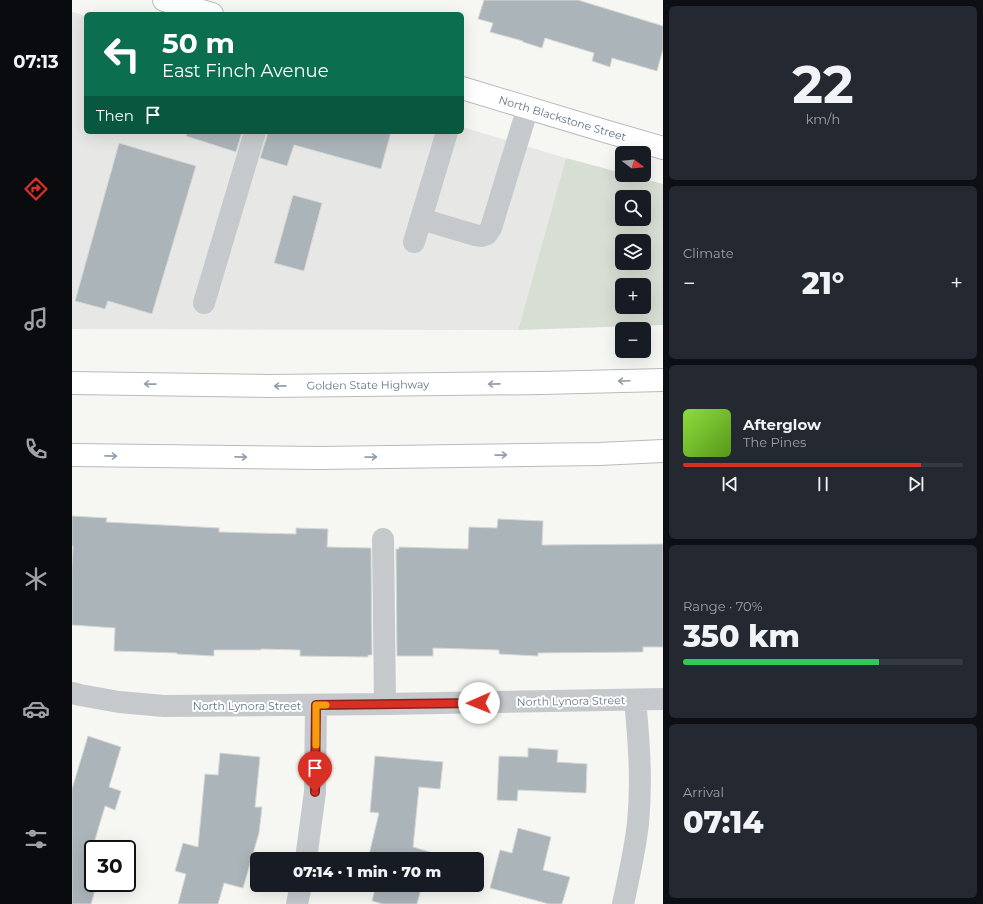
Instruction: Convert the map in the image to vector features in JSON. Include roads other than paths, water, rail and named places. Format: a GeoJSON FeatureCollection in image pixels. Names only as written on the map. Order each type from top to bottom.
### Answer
{"type":"FeatureCollection","features":[{"type":"Feature","properties":{"kind":"main road"},"geometry":{"type":"LineString","coordinates":[[164,0],[205,12]]}},
{"type":"Feature","properties":{"kind":"main road","name":"North Blackstone Street"},"geometry":{"type":"LineString","coordinates":[[464,89],[608,132],[662,144]]}},
{"type":"Feature","properties":{"kind":"main road","name":"Golden State Highway"},"geometry":{"type":"LineString","coordinates":[[72,383],[270,386],[663,380]]}},
{"type":"Feature","properties":{"kind":"main road"},"geometry":{"type":"LineString","coordinates":[[72,455],[320,458],[598,454],[663,451]]}},
{"type":"Feature","properties":{"kind":"street"},"geometry":{"type":"LineString","coordinates":[[421,219],[475,235],[482,236],[487,234],[491,228],[528,107]]}},
{"type":"Feature","properties":{"kind":"street"},"geometry":{"type":"LineString","coordinates":[[204,303],[254,134]]}},
{"type":"Feature","properties":{"kind":"street"},"geometry":{"type":"LineString","coordinates":[[414,242],[446,134]]}},
{"type":"Feature","properties":{"kind":"street"},"geometry":{"type":"LineString","coordinates":[[383,539],[385,704]]}},
{"type":"Feature","properties":{"kind":"street","name":"North Lynora Street"},"geometry":{"type":"LineString","coordinates":[[72,693],[118,702],[164,706],[663,699]]}},
{"type":"Feature","properties":{"kind":"street"},"geometry":{"type":"LineString","coordinates":[[623,904],[631,869],[638,823],[640,786],[639,745],[635,700]]}},
{"type":"Feature","properties":{"kind":"street"},"geometry":{"type":"LineString","coordinates":[[307,852],[315,792],[316,705]]}},
{"type":"Feature","properties":{"kind":"street"},"geometry":{"type":"LineString","coordinates":[[296,904],[299,892]]}}]}
